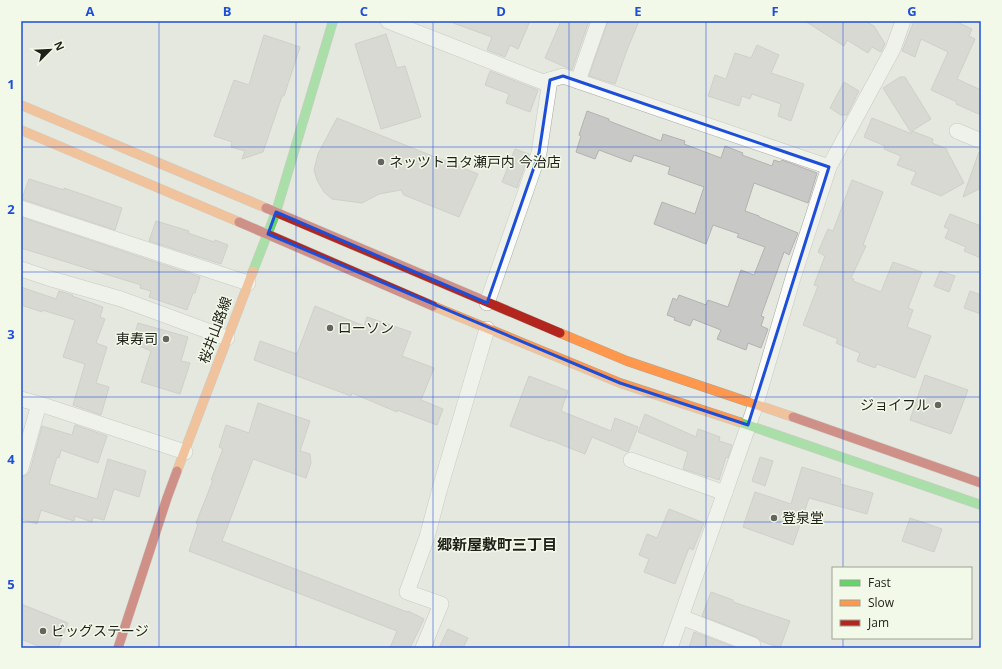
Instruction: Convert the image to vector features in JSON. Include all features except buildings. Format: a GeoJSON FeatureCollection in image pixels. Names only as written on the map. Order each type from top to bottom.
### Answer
{"type":"FeatureCollection","features":[{"type":"Feature","properties":{"kind":"street","name":"桜井山路線"},"geometry":{"type":"LineString","coordinates":[[118,648],[167,498],[276,212],[333,21]]}},
{"type":"Feature","properties":{"kind":"street"},"geometry":{"type":"LineString","coordinates":[[388,21],[543,82],[563,76],[829,167]]}},
{"type":"Feature","properties":{"kind":"street"},"geometry":{"type":"LineString","coordinates":[[578,81],[599,21]]}},
{"type":"Feature","properties":{"kind":"street"},"geometry":{"type":"LineString","coordinates":[[670,648],[756,404],[793,278],[829,167],[893,49],[903,21]]}},
{"type":"Feature","properties":{"kind":"street"},"geometry":{"type":"LineString","coordinates":[[487,303],[539,153],[550,80]]}},
{"type":"Feature","properties":{"kind":"street"},"geometry":{"type":"LineString","coordinates":[[21,105],[627,361],[756,404],[981,483]]}},
{"type":"Feature","properties":{"kind":"street"},"geometry":{"type":"LineString","coordinates":[[21,130],[268,234],[487,329],[620,383],[748,424],[981,505]]}},
{"type":"Feature","properties":{"kind":"street"},"geometry":{"type":"LineString","coordinates":[[957,131],[981,141]]}},
{"type":"Feature","properties":{"kind":"street"},"geometry":{"type":"LineString","coordinates":[[21,208],[248,283]]}},
{"type":"Feature","properties":{"kind":"street"},"geometry":{"type":"LineString","coordinates":[[21,269],[121,299],[227,338]]}},
{"type":"Feature","properties":{"kind":"street"},"geometry":{"type":"LineString","coordinates":[[423,648],[441,604],[407,592],[427,537],[487,329]]}},
{"type":"Feature","properties":{"kind":"street"},"geometry":{"type":"LineString","coordinates":[[21,399],[185,452]]}},
{"type":"Feature","properties":{"kind":"street"},"geometry":{"type":"LineString","coordinates":[[21,468],[39,404]]}},
{"type":"Feature","properties":{"kind":"street"},"geometry":{"type":"LineString","coordinates":[[631,460],[725,493]]}},
{"type":"Feature","properties":{"kind":"street"},"geometry":{"type":"LineString","coordinates":[[681,617],[753,645]]}},
{"type":"Feature","properties":{"kind":"highlighted area"},"geometry":{"type":"Polygon","coordinates":[[[563,76],[829,167],[748,425],[620,383],[268,234],[276,212],[487,303],[539,153],[550,80],[563,76]]]}},
{"type":"Feature","properties":{"kind":"traffic: fast"},"geometry":{"type":"LineString","coordinates":[[253,271],[276,212],[333,21]]}},
{"type":"Feature","properties":{"kind":"traffic: fast"},"geometry":{"type":"LineString","coordinates":[[739,422],[981,505]]}},
{"type":"Feature","properties":{"kind":"traffic: slow"},"geometry":{"type":"LineString","coordinates":[[21,105],[266,208]]}},
{"type":"Feature","properties":{"kind":"traffic: slow"},"geometry":{"type":"LineString","coordinates":[[21,130],[239,222]]}},
{"type":"Feature","properties":{"kind":"traffic: slow"},"geometry":{"type":"LineString","coordinates":[[177,471],[253,271]]}},
{"type":"Feature","properties":{"kind":"traffic: slow"},"geometry":{"type":"LineString","coordinates":[[433,306],[620,383],[739,422]]}},
{"type":"Feature","properties":{"kind":"traffic: slow"},"geometry":{"type":"LineString","coordinates":[[560,333],[627,361],[793,417]]}},
{"type":"Feature","properties":{"kind":"traffic: jam"},"geometry":{"type":"LineString","coordinates":[[266,208],[560,333]]}},
{"type":"Feature","properties":{"kind":"traffic: jam"},"geometry":{"type":"LineString","coordinates":[[239,222],[433,306]]}},
{"type":"Feature","properties":{"kind":"traffic: jam"},"geometry":{"type":"LineString","coordinates":[[793,417],[981,483]]}},
{"type":"Feature","properties":{"kind":"traffic: jam"},"geometry":{"type":"LineString","coordinates":[[118,648],[177,471]]}},
{"type":"Feature","properties":{"kind":"place","name":"ネッツトヨタ瀬戸内 今治店"},"geometry":{"type":"Point","coordinates":[381,162]}},
{"type":"Feature","properties":{"kind":"place","name":"ローソン"},"geometry":{"type":"Point","coordinates":[330,328]}},
{"type":"Feature","properties":{"kind":"place","name":"東寿司"},"geometry":{"type":"Point","coordinates":[166,339]}},
{"type":"Feature","properties":{"kind":"place","name":"ジョイフル"},"geometry":{"type":"Point","coordinates":[938,405]}},
{"type":"Feature","properties":{"kind":"place","name":"登泉堂"},"geometry":{"type":"Point","coordinates":[774,518]}},
{"type":"Feature","properties":{"kind":"place","name":"ビッグステージ"},"geometry":{"type":"Point","coordinates":[43,631]}},
{"type":"Feature","properties":{"kind":"district","name":"郷新屋敷町三丁目"},"geometry":{"type":"Point","coordinates":[497,545]}}]}
